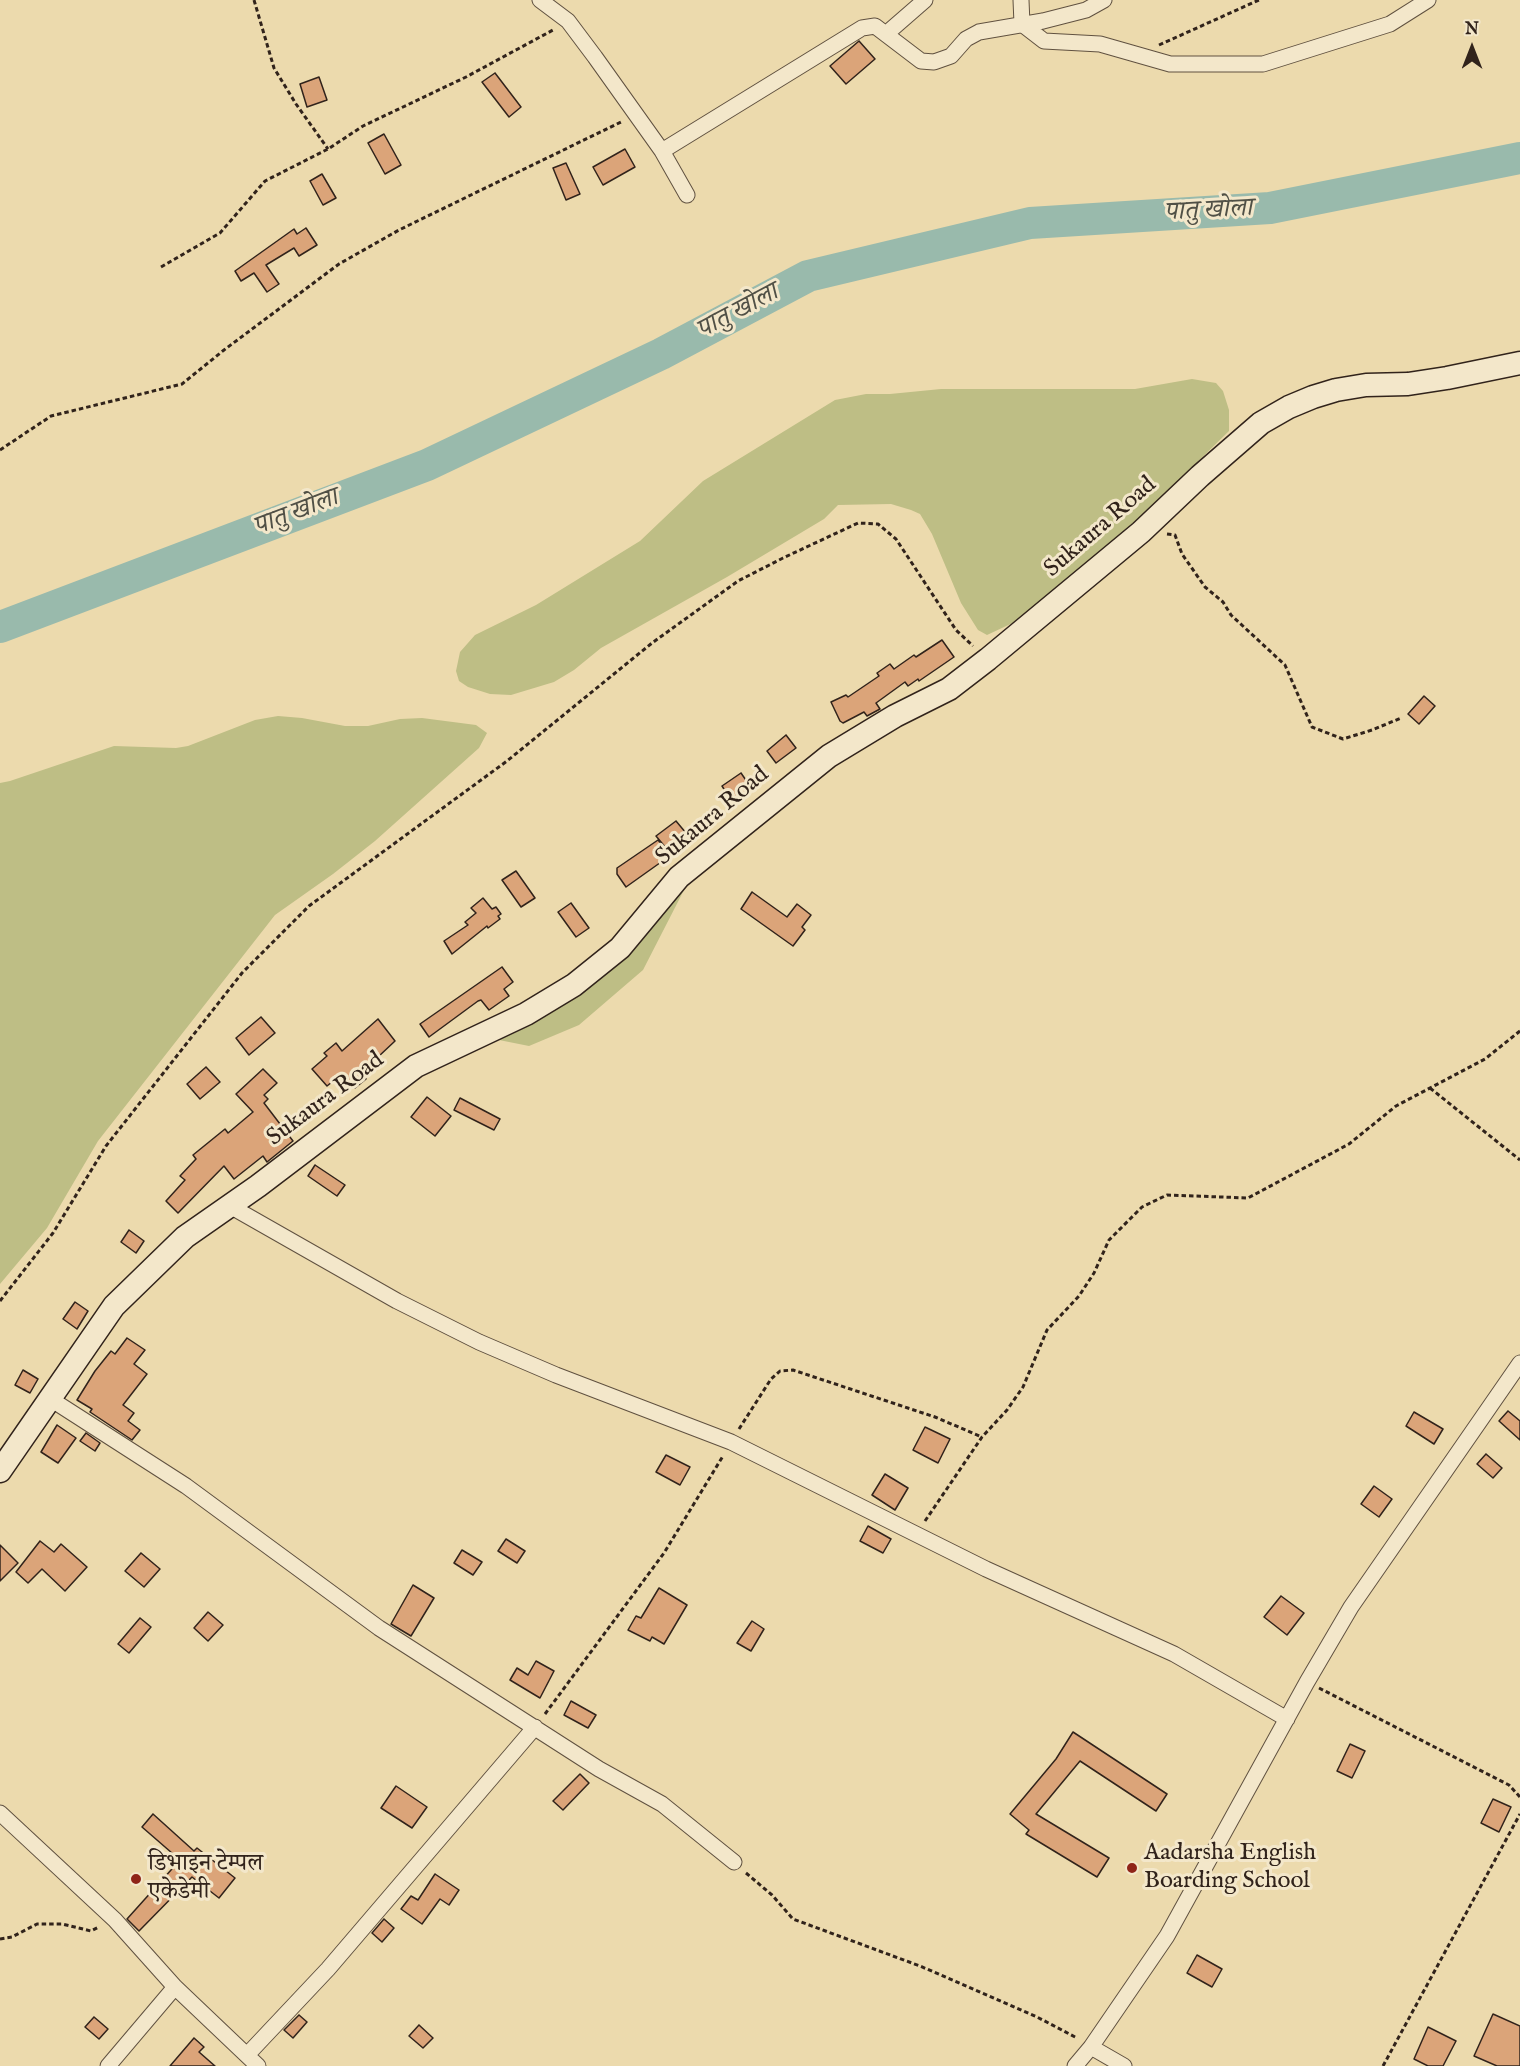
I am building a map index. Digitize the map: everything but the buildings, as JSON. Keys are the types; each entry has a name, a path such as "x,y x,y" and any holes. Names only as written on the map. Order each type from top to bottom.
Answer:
{"street":[{"path":"540,0 568,21 662,151 687,195"},
{"path":"886,34 925,0"},
{"path":"1021,0 1022,24"},
{"path":"662,151 862,28 875,26 921,62 934,62 951,56 966,39 979,32 1086,9 1104,0"},
{"path":"1022,24 1044,40 1100,44 1170,64 1263,64 1390,24 1428,0"},
{"name":"Sukaura Road","path":"0,1471 114,1306 185,1237 230,1206 416,1066 526,1014 574,985 620,948 679,877 829,756 895,716 949,689 988,659 1141,532 1261,423 1289,407 1336,390 1366,385 1408,384 1520,363"},
{"path":"230,1206 397,1301 479,1342 556,1375 731,1442 986,1569 1174,1654 1287,1719"},
{"path":"1075,2066 1167,1936 1351,1607 1520,1363"},
{"path":"49,1398 186,1486 379,1628 599,1769 662,1804 734,1862"},
{"path":"247,2055 328,1969 535,1727"},
{"path":"0,1813 115,1920 175,1987 258,2066"},
{"path":"108,2066 175,1987"},
{"path":"1091,2046 1124,2066"}],"path":[{"path":"254,0 274,68 328,149"},
{"path":"1138,54 1258,0"},
{"path":"161,267 220,233 265,181 328,149 363,126 466,77 568,21"},
{"path":"0,450 51,416 182,384 339,264 399,230 635,115"},
{"path":"0,1301 53,1233 106,1146 242,973 309,906 507,761 652,643 738,582 783,558 858,524 878,524 896,539 956,630 988,659"},
{"path":"1141,532 1175,535 1182,554 1205,587 1223,602 1231,615 1285,665 1312,727 1342,739 1372,730 1401,717"},
{"path":"916,1535 982,1437 1007,1410 1023,1387 1047,1330 1079,1296 1109,1240 1142,1207 1167,1195 1248,1198 1349,1144 1396,1106 1485,1059 1520,1031"},
{"path":"1430,1088 1520,1160"},
{"path":"535,1727 664,1552 771,1378 780,1371 793,1370 935,1417 982,1437"},
{"path":"1307,1682 1509,1785 1520,1797"},
{"path":"1383,2066 1520,1814"},
{"path":"734,1862 772,1895 793,1920 920,1966 1037,2017 1091,2046"},
{"path":"0,1939 12,1937 37,1924 62,1924 92,1930 115,1920"}],"green space":[{"path":"1192,379 1216,383 1223,391 1229,410 1229,431 1132,526 1019,620 987,635 978,630 961,603 932,534 920,514 891,504 838,505 824,519 601,648 574,670 554,682 511,695 490,694 468,687 459,681 456,671 460,652 475,635 536,605 640,541 703,481 835,400 866,394 941,389 1135,389"},
{"path":"278,716 345,726 368,726 400,719 422,718 476,725 487,733 479,748 375,841 275,915 98,1141 47,1228 0,1284 0,783 114,746 176,748 188,746 255,720"},
{"path":"684,890 643,970 579,1025 529,1046 494,1039 658,915"}],"waterway":[{"name":"पातु खोला","path":"0,627 427,465 661,354 808,276 1030,223 1270,208 1520,158"}],"place":[{"name":"Aadarsha English Boarding School","path":"1132,1868"},
{"name":"डिभाइन टेम्पल एकेडेमी","path":"136,1879"}]}
